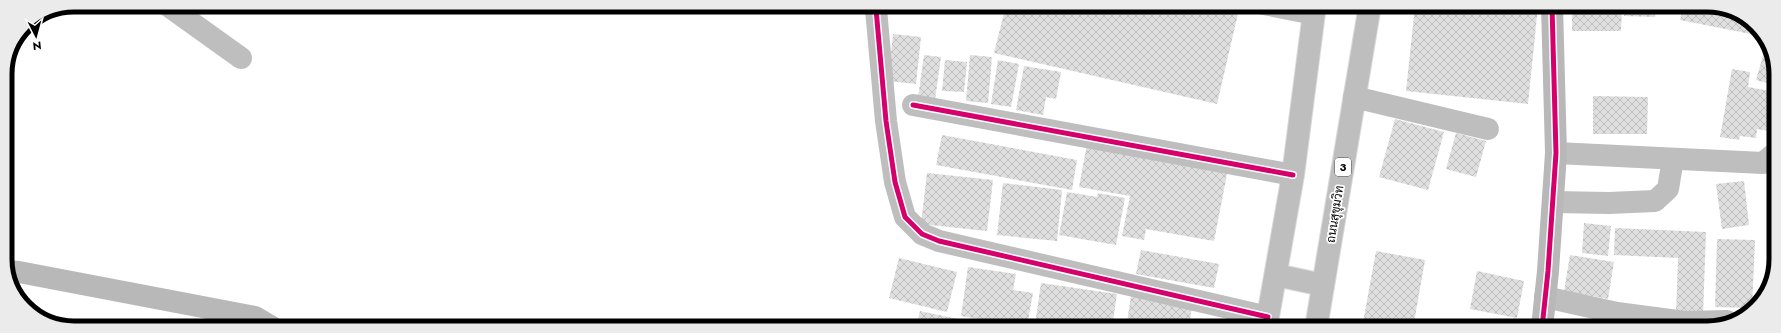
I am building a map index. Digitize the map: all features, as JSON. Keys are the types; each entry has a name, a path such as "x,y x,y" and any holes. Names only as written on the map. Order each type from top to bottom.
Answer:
{"street":[{"path":"178,12 241,58"},
{"path":"876,12 886,121 895,182 905,217 922,234 939,242 1263,321"},
{"path":"1267,321 1293,175 1314,12"},
{"name":"ถนนสุขุมวิท","path":"1317,321 1369,12"},
{"path":"1543,321 1556,153 1552,12"},
{"path":"1354,97 1488,129"},
{"path":"913,105 1293,175"},
{"path":"1556,153 1673,159 1769,161"},
{"path":"1553,202 1608,203 1655,201 1668,190 1673,159"},
{"path":"13,272 255,318 261,321"},
{"path":"1276,275 1323,285"},
{"path":"1545,297 1617,313 1677,321"}],"building":[{"path":"1004,12 1238,12 1217,104 994,53"},
{"path":"1414,12 1537,12 1528,104 1406,91"},
{"path":"1572,12 1622,12 1621,31 1572,31"},
{"path":"1624,12 1655,12 1655,17 1624,16"},
{"path":"1682,12 1707,12 1723,14 1738,20 1748,27 1755,35 1680,20"},
{"path":"893,34 921,37 916,84 888,81"},
{"path":"1764,51 1768,62 1769,83 1756,80"},
{"path":"924,55 941,57 935,100 918,98"},
{"path":"970,55 992,57 988,103 966,101"},
{"path":"945,60 967,62 964,92 942,91"},
{"path":"998,60 1019,64 1011,107 991,104"},
{"path":"1024,66 1061,72 1056,99 1046,97 1043,115 1016,110"},
{"path":"1732,69 1750,72 1748,87 1769,91 1769,131 1757,129 1756,138 1740,136 1739,140 1720,137"},
{"path":"1593,96 1648,97 1647,134 1593,134"},
{"path":"1395,119 1444,132 1428,190 1379,177"},
{"path":"1456,133 1486,141 1476,177 1446,169"},
{"path":"942,135 1077,160 1072,190 936,165"},
{"path":"1087,144 1228,169 1214,241 1146,229 1144,240 1122,236 1130,196 1079,187"},
{"path":"927,173 993,180 987,231 921,224"},
{"path":"1744,181 1749,225 1722,229 1716,184"},
{"path":"1003,183 1062,190 1057,241 997,235"},
{"path":"1067,192 1097,197 1098,193 1125,198 1116,245 1059,235"},
{"path":"1584,223 1611,226 1608,256 1582,253"},
{"path":"1615,228 1706,232 1703,315 1676,314 1678,258 1614,255"},
{"path":"1717,239 1755,240 1752,302 1745,308 1715,307"},
{"path":"1141,250 1219,264 1214,288 1136,274"},
{"path":"1376,251 1425,260 1414,321 1363,321"},
{"path":"1570,255 1614,262 1608,299 1564,291"},
{"path":"899,258 957,272 947,312 889,298"},
{"path":"968,267 1016,274 1013,290 1033,293 1028,321 994,321 961,316"},
{"path":"1477,271 1524,281 1517,318 1470,309"},
{"path":"1041,283 1117,294 1113,321 1036,321"},
{"path":"1131,296 1192,305 1190,321 1127,321"},
{"path":"920,311 968,321 918,321"}],"cycle path":[{"path":"876,12 886,121 895,182 905,217 922,234 939,241 1268,317"},
{"path":"1543,321 1548,271 1556,153 1552,12"},
{"path":"913,105 1293,175"}]}
